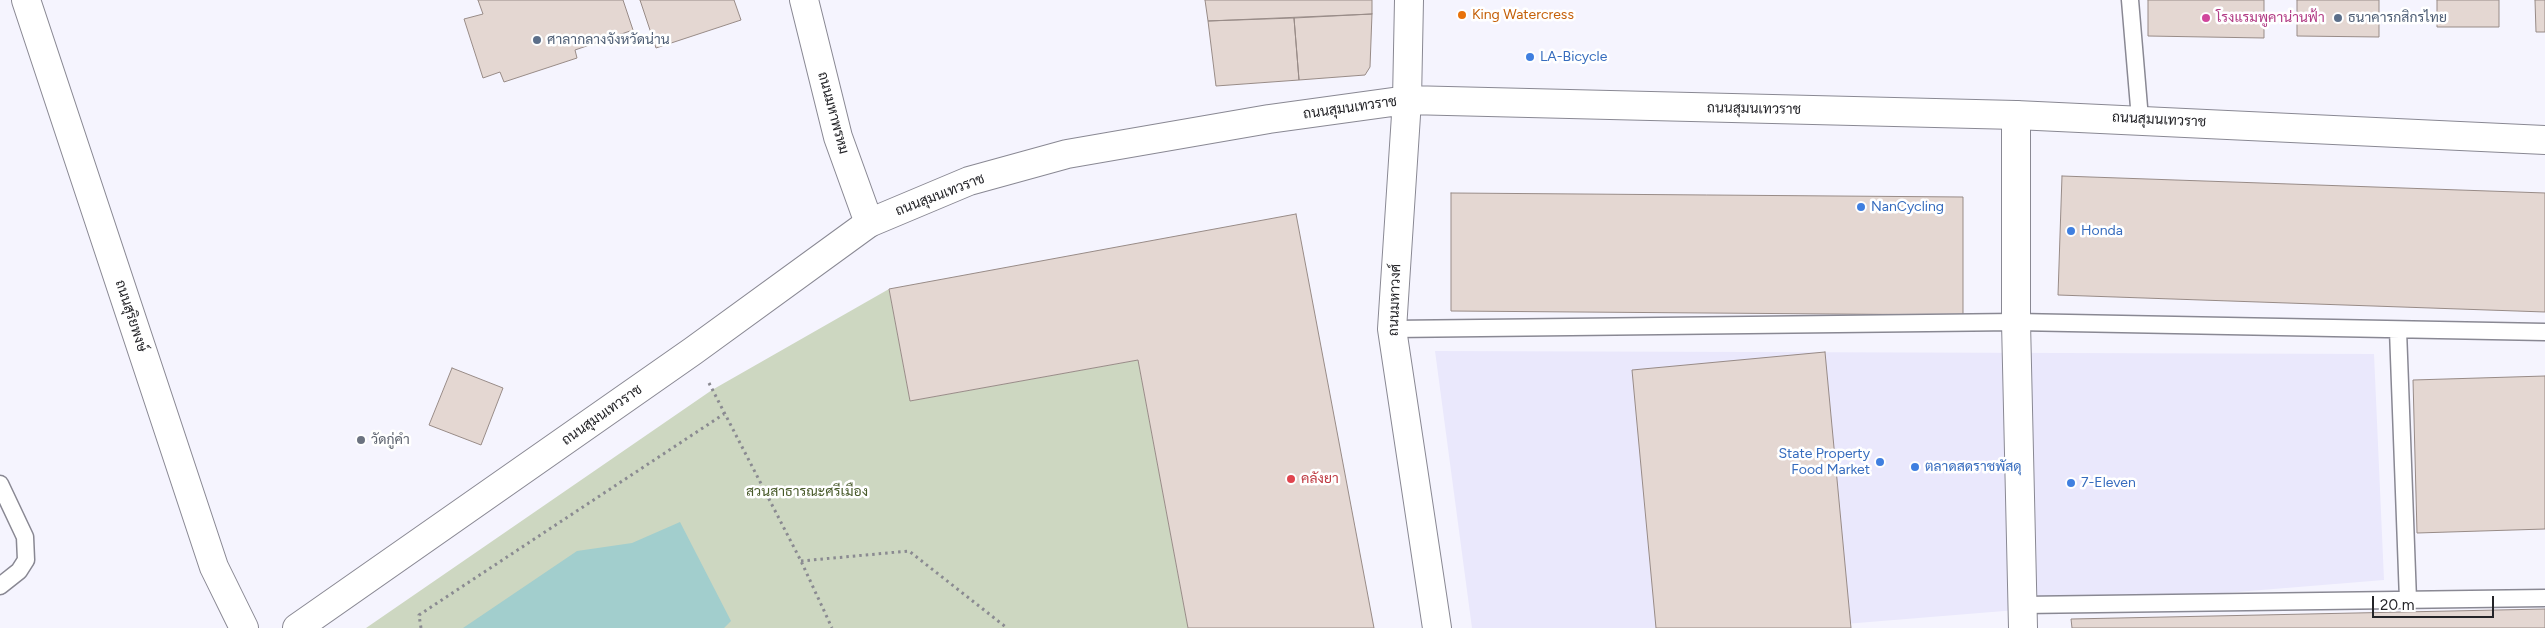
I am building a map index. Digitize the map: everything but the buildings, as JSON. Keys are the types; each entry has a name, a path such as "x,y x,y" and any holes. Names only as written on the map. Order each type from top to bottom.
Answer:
{"street":[{"name":"ถนนสุริยพงษ์","path":"26,0 214,567 244,628"},
{"name":"ถนนมหาพรหม","path":"804,0 838,137 869,224"},
{"name":"ถนนมหาวงศ์","path":"1410,0 1407,100 1392,329 1437,628"},
{"name":"ถนนสุมนเทวราช","path":"298,628 693,351 869,224 969,181 1067,154 1269,119 1407,100 2140,119 2545,140"},
{"path":"2016,115 2016,322 2023,617"}],"lane":[{"path":"2130,0 2140,119"},
{"path":"1392,329 2016,322 2545,332"},
{"path":"2398,330 2408,600"},
{"path":"0,484 25,537 26,560 19,571 0,586"},
{"path":"2023,617 2408,600 2545,598"}],"path":[{"path":"693,351 801,561 832,628"},
{"path":"421,628 420,615 724,414"},
{"path":"801,561 908,552 1007,628"}],"shaded area":[{"name":"ตลาดสดราชพัสดุ","path":"1435,351 2374,354 2384,580 1796,628 1472,628"},
{"path":"680,522 731,621 724,628 463,628 577,551 632,543"}],"green space":[{"name":"สวนสาธารณะศรีเมือง","path":"889,289 910,401 1138,360 1188,628 366,628 712,390"}],"place":[{"name":"King Watercress","path":"1462,15"},
{"name":"โรงแรมพูคาน่านฟ้า","path":"2206,18"},
{"name":"ธนาคารกสิกรไทย","path":"2338,18"},
{"name":"ศาลากลางจังหวัดน่าน","path":"537,40"},
{"name":"LA-Bicycle","path":"1530,57"},
{"name":"NanCycling","path":"1861,207"},
{"name":"Honda","path":"2071,231"},
{"name":"วัดกู่คำ","path":"361,440"},
{"name":"State Property Food Market","path":"1880,462"},
{"name":"ตลาดสดราชพัสดุ","path":"1915,467"},
{"name":"คลังยา","path":"1291,479"},
{"name":"7-Eleven","path":"2071,483"}]}
